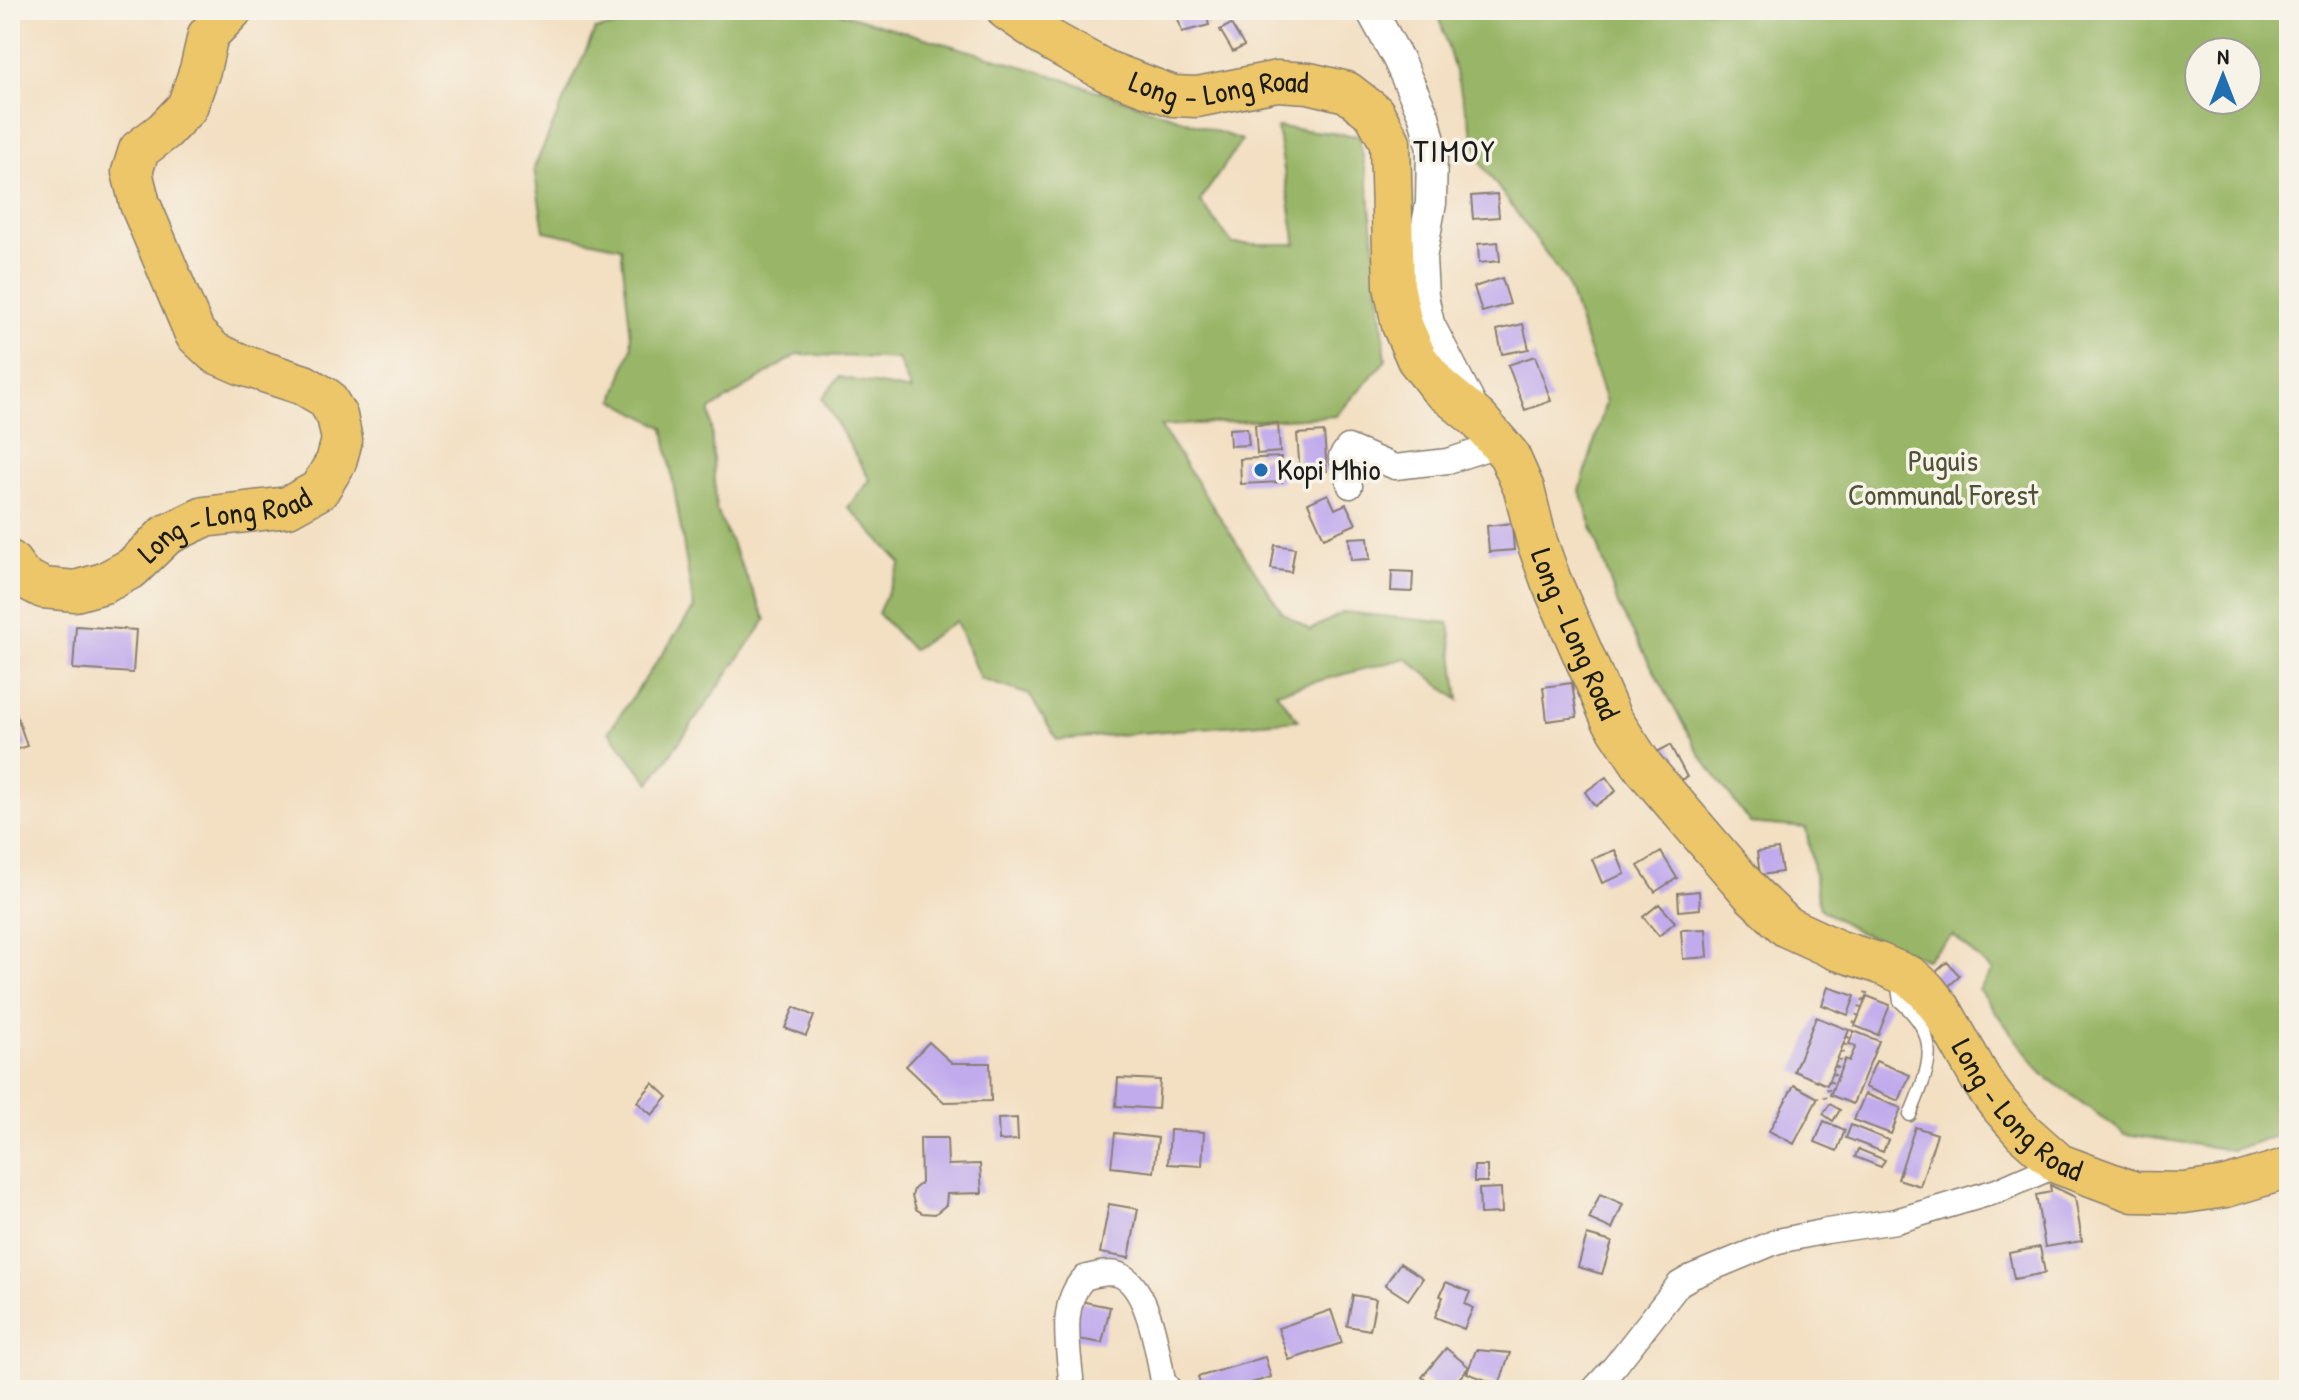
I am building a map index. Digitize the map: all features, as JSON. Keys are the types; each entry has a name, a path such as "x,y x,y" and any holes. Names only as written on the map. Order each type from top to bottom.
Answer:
{"main road":[{"name":"Long - Long Road","path":"14,576 43,588 75,591 104,583 132,568 166,535 204,517 288,507 319,490 336,462 342,440 337,416 326,398 304,385 215,353 195,334 140,204 132,172 139,150 164,131 187,107 208,35 232,10"},
{"name":"Long - Long Road","path":"1007,10 1052,41 1106,71 1173,96 1197,97 1277,81 1309,83 1347,92 1374,113 1390,142 1394,286 1402,325 1417,359 1439,387 1489,432 1509,455 1524,489 1537,542 1551,581 1611,718 1644,768 1753,895 1787,927 1837,950 1891,969 1925,989 1941,1009 1997,1102 2023,1132 2059,1164 2134,1192 2184,1193 2226,1187 2289,1168"}],"street":[{"path":"1350,486 1341,457 1348,447 1395,467 1448,461 1489,432 1429,324 1423,296 1421,258 1431,203 1432,149 1424,116 1371,10"},
{"path":"1593,1390 1679,1284 1691,1277 1778,1241 1896,1221 1997,1191 2059,1164"},
{"path":"1072,1390 1067,1342 1070,1296 1084,1278 1119,1274 1137,1292 1145,1308 1163,1381 1170,1390"}],"lane":[{"path":"1891,969 1900,1001 1927,1034 1929,1048 1923,1082 1910,1115"}],"path":[{"path":"1825,1098 1891,969"}],"green space":[{"path":"710,10 830,10 1045,73 1242,140 1200,201 1233,244 1296,244 1277,127 1359,136 1368,185 1386,360 1336,416 1160,426 1282,612 1310,630 1344,612 1449,623 1459,700 1406,658 1276,692 1298,720 1057,740 1030,695 980,679 956,621 912,650 878,613 901,563 848,507 870,480 822,398 839,377 911,391 898,359 798,354 710,410 716,509 766,620 650,783 609,731 694,608 664,428 614,400 632,346 621,247 544,231 534,168 595,30"},
{"name":"Puguis Communal Forest","path":"1443,10 2289,10 2289,1132 2232,1150 2125,1134 2042,1074 1979,990 1992,971 1953,935 1926,959 1861,933 1820,909 1806,828 1750,823 1700,755 1618,605 1580,491 1606,402 1566,281 1482,165 1440,20"}],"building":[{"path":"1205,10 1209,25 1182,32 1177,15"},
{"path":"1235,10 1256,10 1258,17 1239,23"},
{"path":"1231,24 1244,46 1233,52 1220,30"},
{"path":"1497,194 1499,217 1473,219 1471,196"},
{"path":"1498,242 1500,261 1479,263 1478,244"},
{"path":"1502,278 1510,304 1482,312 1474,287"},
{"path":"1523,324 1529,349 1502,354 1497,330"},
{"path":"1535,356 1551,401 1525,410 1508,365"},
{"path":"1278,423 1280,452 1257,454 1255,425"},
{"path":"1247,428 1249,445 1230,446 1229,429"},
{"path":"1324,432 1327,471 1300,473 1297,434"},
{"name":"Kopi Mhio","path":"1281,457 1282,482 1241,484 1240,459"},
{"path":"1328,494 1335,509 1346,504 1356,524 1324,538 1308,503"},
{"path":"1512,523 1514,550 1489,552 1487,526"},
{"path":"1368,537 1370,559 1351,560 1349,538"},
{"path":"1275,545 1295,548 1291,572 1271,569"},
{"path":"1392,571 1413,572 1412,592 1391,591"},
{"path":"76,626 136,630 133,673 73,669"},
{"path":"1572,683 1577,717 1547,721 1543,687"},
{"path":"10,695 27,746 10,752"},
{"path":"1670,745 1687,777 1670,785 1653,754"},
{"path":"1606,777 1616,791 1595,806 1585,792"},
{"path":"1778,849 1782,872 1760,875 1757,852"},
{"path":"1615,850 1625,874 1602,883 1592,859"},
{"path":"1661,852 1677,878 1655,892 1638,866"},
{"path":"1699,891 1700,909 1679,911 1678,893"},
{"path":"1659,904 1675,922 1659,936 1643,917"},
{"path":"1706,929 1708,957 1683,959 1681,930"},
{"path":"1947,962 1960,976 1940,994 1927,980"},
{"path":"1828,987 1855,996 1848,1015 1822,1005"},
{"path":"1867,996 1890,1005 1878,1035 1855,1026"},
{"path":"794,1007 814,1016 806,1036 785,1028"},
{"path":"1816,1017 1849,1030 1827,1085 1794,1071"},
{"path":"1854,1031 1879,1041 1853,1104 1830,1095 1845,1059 1849,1061 1856,1046 1849,1044"},
{"path":"929,1042 952,1063 990,1063 991,1101 944,1102 906,1066"},
{"path":"1876,1061 1910,1075 1899,1101 1865,1087"},
{"path":"1118,1078 1160,1080 1158,1109 1116,1106"},
{"path":"653,1083 668,1097 652,1115 637,1102"},
{"path":"1794,1085 1818,1098 1794,1144 1769,1131"},
{"path":"1865,1094 1901,1108 1891,1134 1854,1120"},
{"path":"1830,1104 1840,1110 1833,1121 1823,1114"},
{"path":"1017,1118 1018,1140 999,1141 998,1119"},
{"path":"1824,1121 1845,1130 1837,1151 1815,1142"},
{"path":"1851,1125 1888,1140 1883,1152 1846,1138"},
{"path":"1915,1127 1937,1134 1920,1186 1898,1179"},
{"path":"1170,1130 1204,1132 1202,1166 1168,1164"},
{"path":"1115,1133 1158,1138 1154,1172 1111,1167"},
{"path":"920,1138 947,1138 948,1165 980,1164 982,1193 947,1194 946,1205 935,1214 916,1209 912,1196 921,1183"},
{"path":"1858,1149 1885,1160 1881,1167 1855,1157"},
{"path":"1474,1166 1487,1166 1487,1182 1474,1182"},
{"path":"2050,1185 2075,1197 2082,1241 2045,1247 2036,1195 2051,1192"},
{"path":"1501,1188 1502,1213 1480,1214 1479,1189"},
{"path":"1600,1194 1623,1204 1612,1229 1589,1219"},
{"path":"1109,1204 1138,1209 1129,1258 1100,1253"},
{"path":"1587,1235 1612,1242 1602,1274 1578,1267"},
{"path":"2040,1247 2045,1273 2014,1279 2009,1253"},
{"path":"1400,1263 1423,1278 1408,1300 1385,1285"},
{"path":"1446,1282 1470,1292 1465,1304 1473,1308 1464,1329 1435,1317"},
{"path":"1353,1295 1376,1299 1370,1330 1347,1326"},
{"path":"1080,1301 1110,1307 1102,1343 1072,1338"},
{"path":"1331,1310 1342,1343 1289,1360 1278,1328"},
{"path":"1446,1348 1469,1367 1449,1390 1426,1390 1431,1384 1422,1377"},
{"path":"1476,1350 1510,1353 1499,1385 1467,1373"},
{"path":"1265,1357 1271,1377 1229,1390 1202,1390 1198,1377"}],"place":[{"name":"Kopi Mhio","path":"1261,470"}],"district":[{"name":"TIMOY","path":"1455,151"}]}
